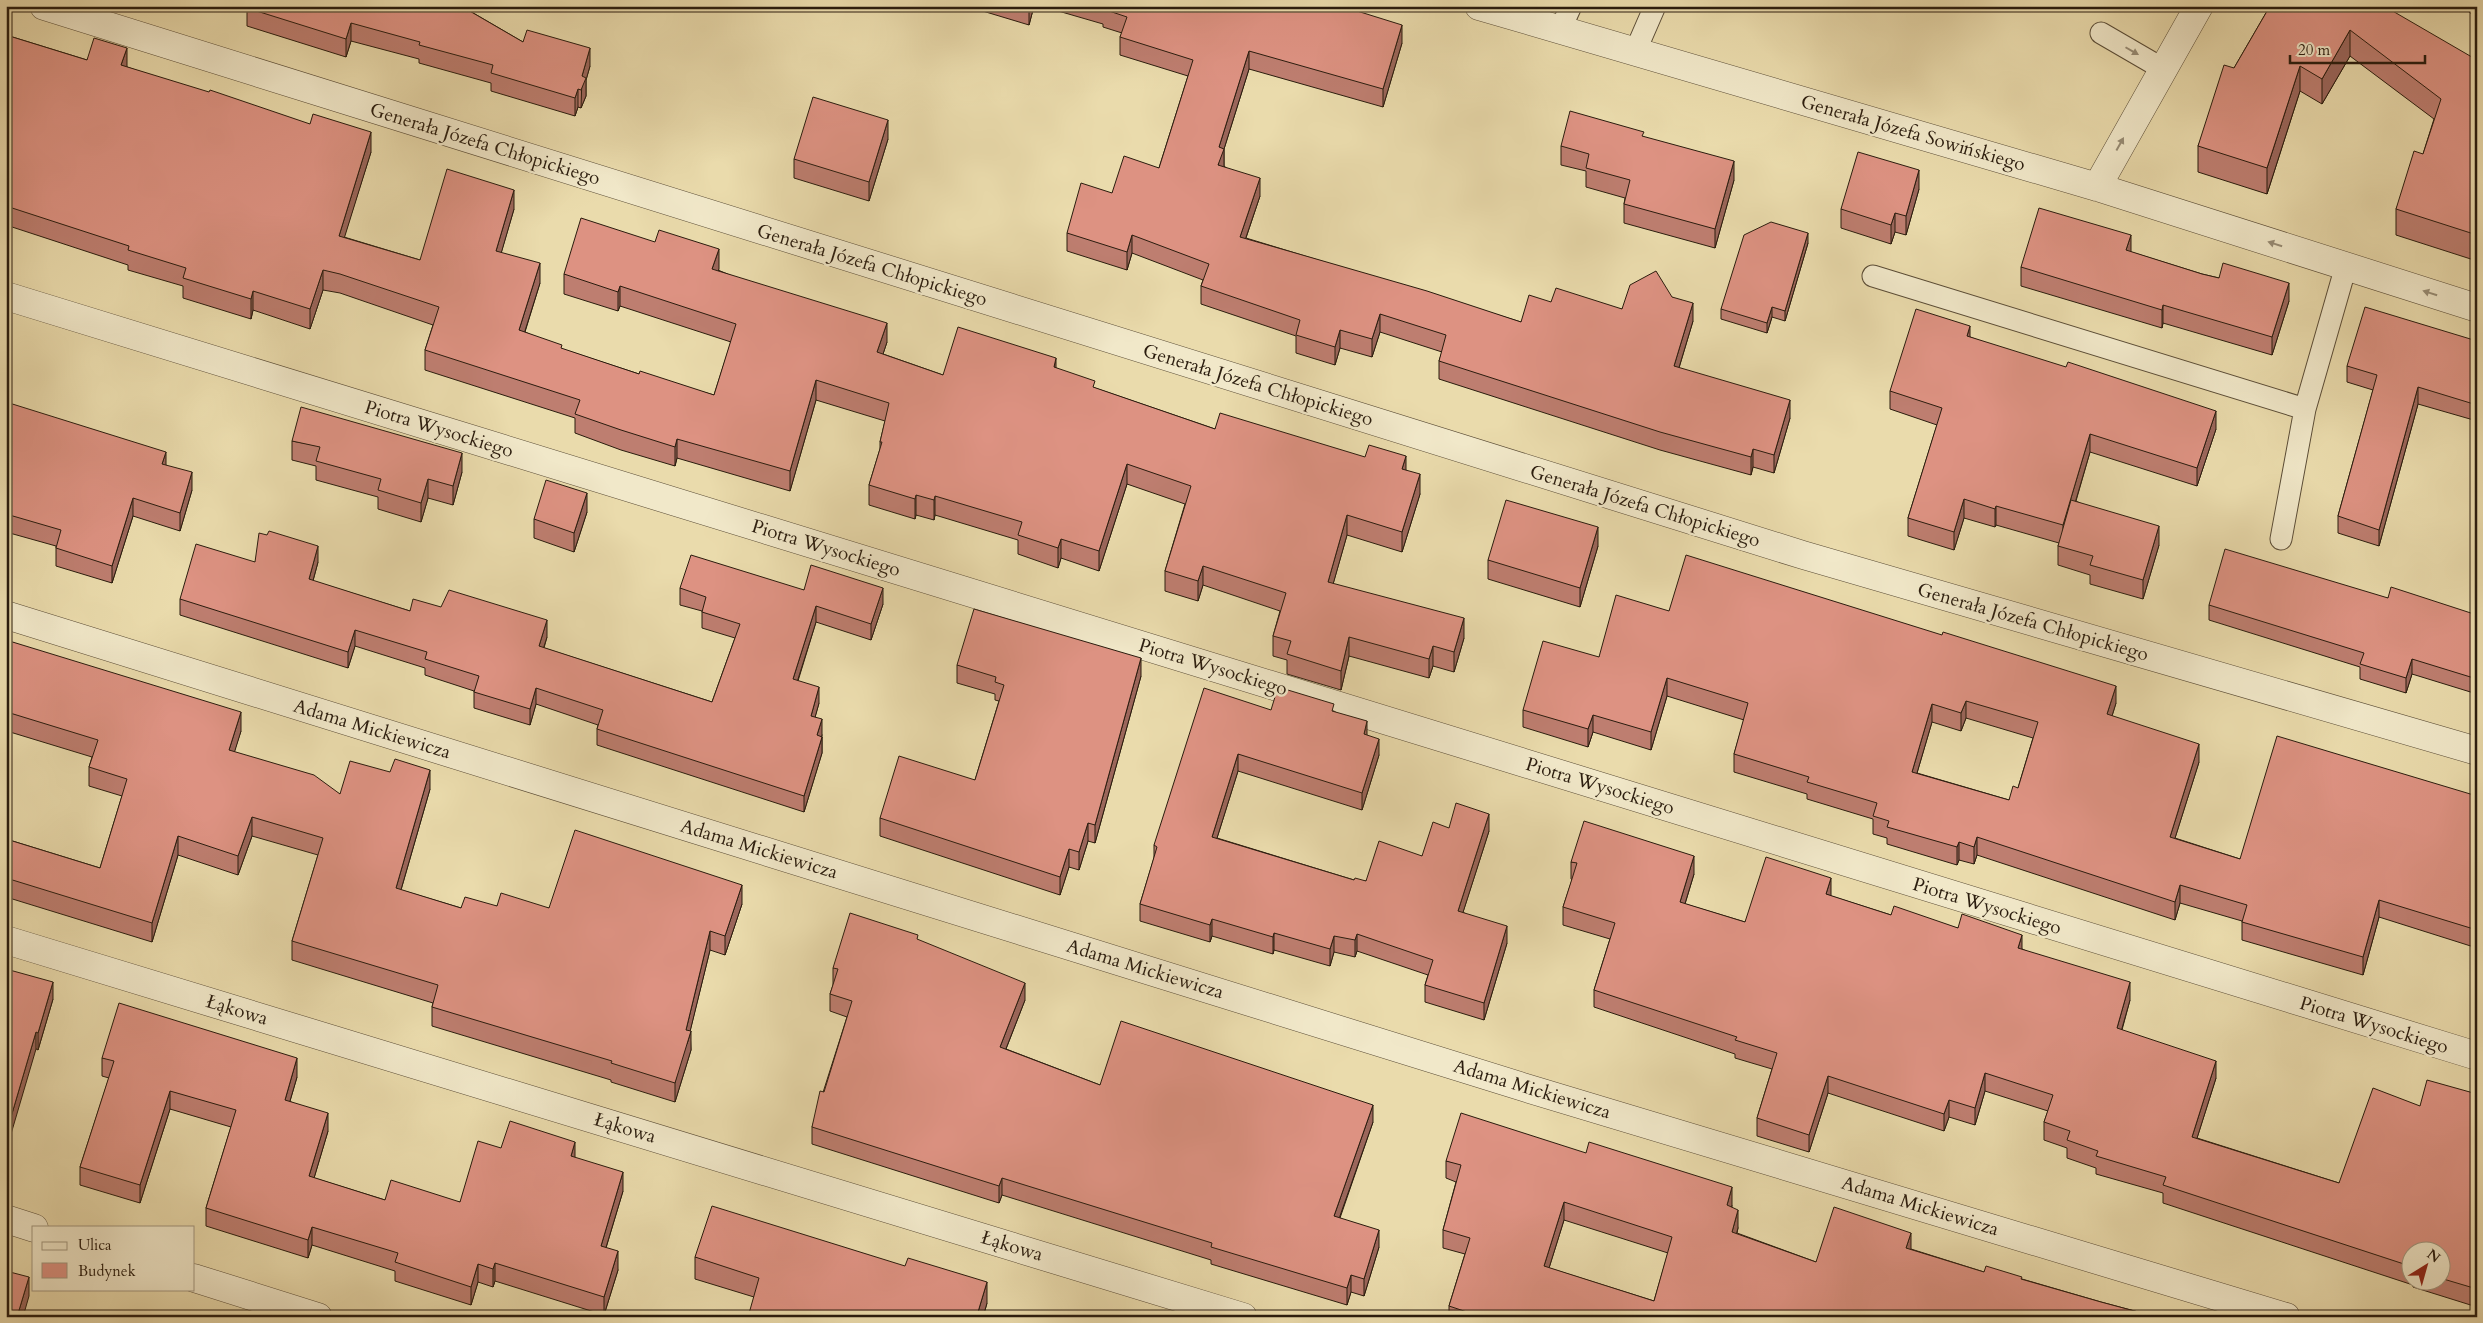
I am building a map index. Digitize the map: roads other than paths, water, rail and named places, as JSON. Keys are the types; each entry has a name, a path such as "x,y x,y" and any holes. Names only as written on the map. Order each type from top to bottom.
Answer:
{"street":[{"name":"Generała Józefa Chłopickiego","path":"44,6 1803,555 2477,751"},
{"name":"Generała Józefa Sowińskiego","path":"1479,6 1566,18 1635,52 2097,187 2477,308"},
{"path":"2097,187 2199,6"},
{"name":"Piotra Wysockiego","path":"6,296 2477,1056"},
{"name":"Adama Mickiewicza","path":"6,615 1513,1084 2286,1317"},
{"name":"Łąkowa","path":"6,940 1243,1317"},
{"path":"6,1219 32,1227"},
{"path":"195,1278 318,1317"}],"lane":[{"path":"1635,52 1655,6"},
{"path":"2101,33 2163,69"},
{"path":"2281,538 2305,409 2346,266"},
{"path":"1873,276 2305,409"}]}
